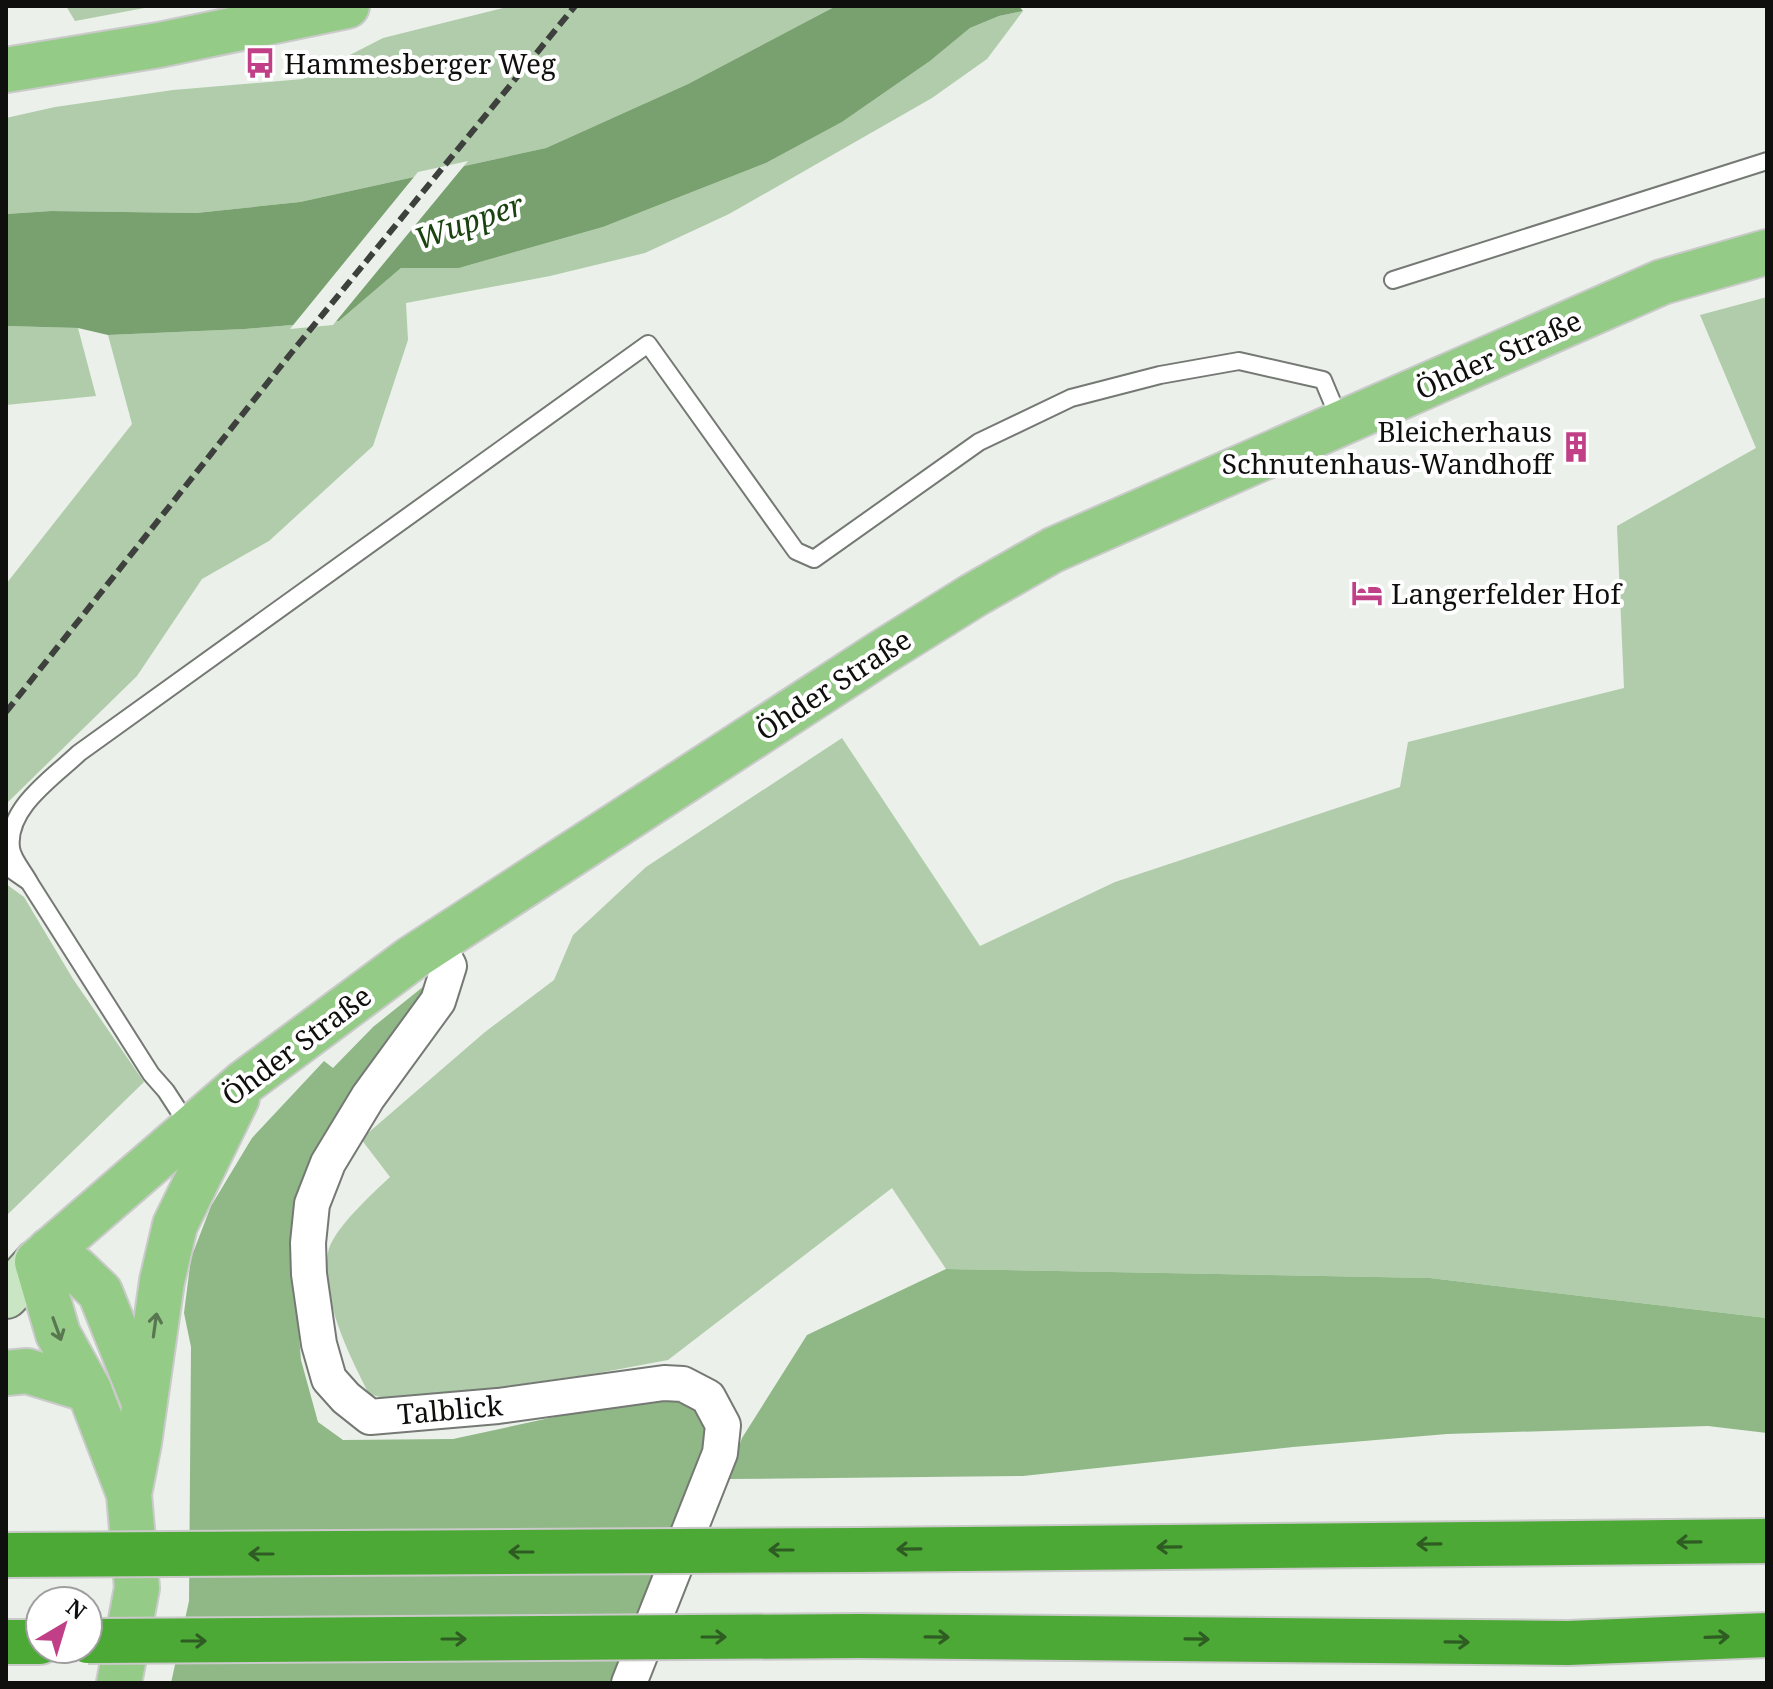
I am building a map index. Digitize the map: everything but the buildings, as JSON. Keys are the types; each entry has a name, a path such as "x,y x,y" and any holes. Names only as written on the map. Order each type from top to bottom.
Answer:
{"highway":[{"path":"6,1555 1767,1541"},
{"path":"104,1641 859,1636 1568,1643 1767,1635"}],"main road":[{"path":"6,70 159,45 347,6"},
{"name":"Öhder Straße","path":"6,1296 43,1256 245,1082 436,942 881,653 1013,572 1053,550 1662,282 1767,252"},
{"path":"119,1683 137,1588 129,1494 162,1281 175,1225 245,1082"},
{"path":"43,1256 76,1269 100,1292 144,1402"},
{"path":"43,1256 58,1334 89,1390 129,1494"},
{"path":"6,1373 27,1371 89,1390"}],"street":[{"name":"Talblick","path":"436,942 449,966 438,1001 368,1097 328,1163 312,1204 309,1274 319,1344 329,1379 370,1417 498,1406 664,1383 683,1384 708,1397 723,1425 720,1453 629,1683"}],"lane":[{"path":"1393,280 1767,161"},
{"path":"190,1128 151,1074 11,850 13,829 21,810 79,753 648,344 796,551 814,559 979,442 1071,398 1160,375 1239,361 1323,380 1341,424"},
{"path":"6,866 29,882"}],"shaded area":[{"path":"66,6 155,6 75,21"},
{"path":"511,6 836,6 688,84 546,148 300,202 196,213 51,211 6,214 6,118 55,107 173,90 303,79 383,38"},
{"path":"1023,11 987,59 932,98 729,214 645,253 550,276 406,303 408,340 373,446 269,541 202,579 137,676 6,804 6,584 132,424 108,335 339,321 401,268 459,268 603,227 766,163 842,122 930,61 970,28 999,16"},
{"path":"1767,297 1767,1318 1430,1278 946,1269 892,1188 668,1360 417,1399 387,1399 369,1394 338,1326 328,1288 327,1270 328,1253 337,1234 390,1177 361,1139 485,1032 554,980 573,935 646,867 842,738 980,946 1115,882 1400,787 1408,742 1624,688 1617,526 1756,448 1700,315"},
{"path":"6,326 78,328 96,396 6,405"},
{"path":"6,884 24,897 73,979 144,1082 6,1216"},
{"path":"424,986 426,997 299,1205 291,1239 301,1360 318,1422 343,1440 453,1439 665,1393 703,1412 712,1435 621,1683 171,1683 189,1601 191,1347 184,1313 191,1258 211,1206 252,1138 324,1061 333,1068 373,1027"},
{"path":"946,1269 1430,1278 1767,1318 1767,1433 1708,1426 1447,1434 1023,1476 728,1479 742,1438 807,1335"}],"water":[{"name":"Wupper","path":"836,6 1019,6 1023,11 999,16 970,28 930,61 842,122 766,163 603,227 459,268 401,268 339,321 108,335 78,328 6,326 6,214 51,211 196,213 300,202 546,148 688,84"}],"pier":[{"path":"468,161 333,325 290,329 418,172"}],"railway":[{"path":"6,712 292,352 575,6"}],"place":[{"name":"Hammesberger Weg","path":"260,63"},
{"name":"Bleicherhaus Schnutenhaus-Wandhoff","path":"1576,447"},
{"name":"Langerfelder Hof","path":"1367,593"}]}
